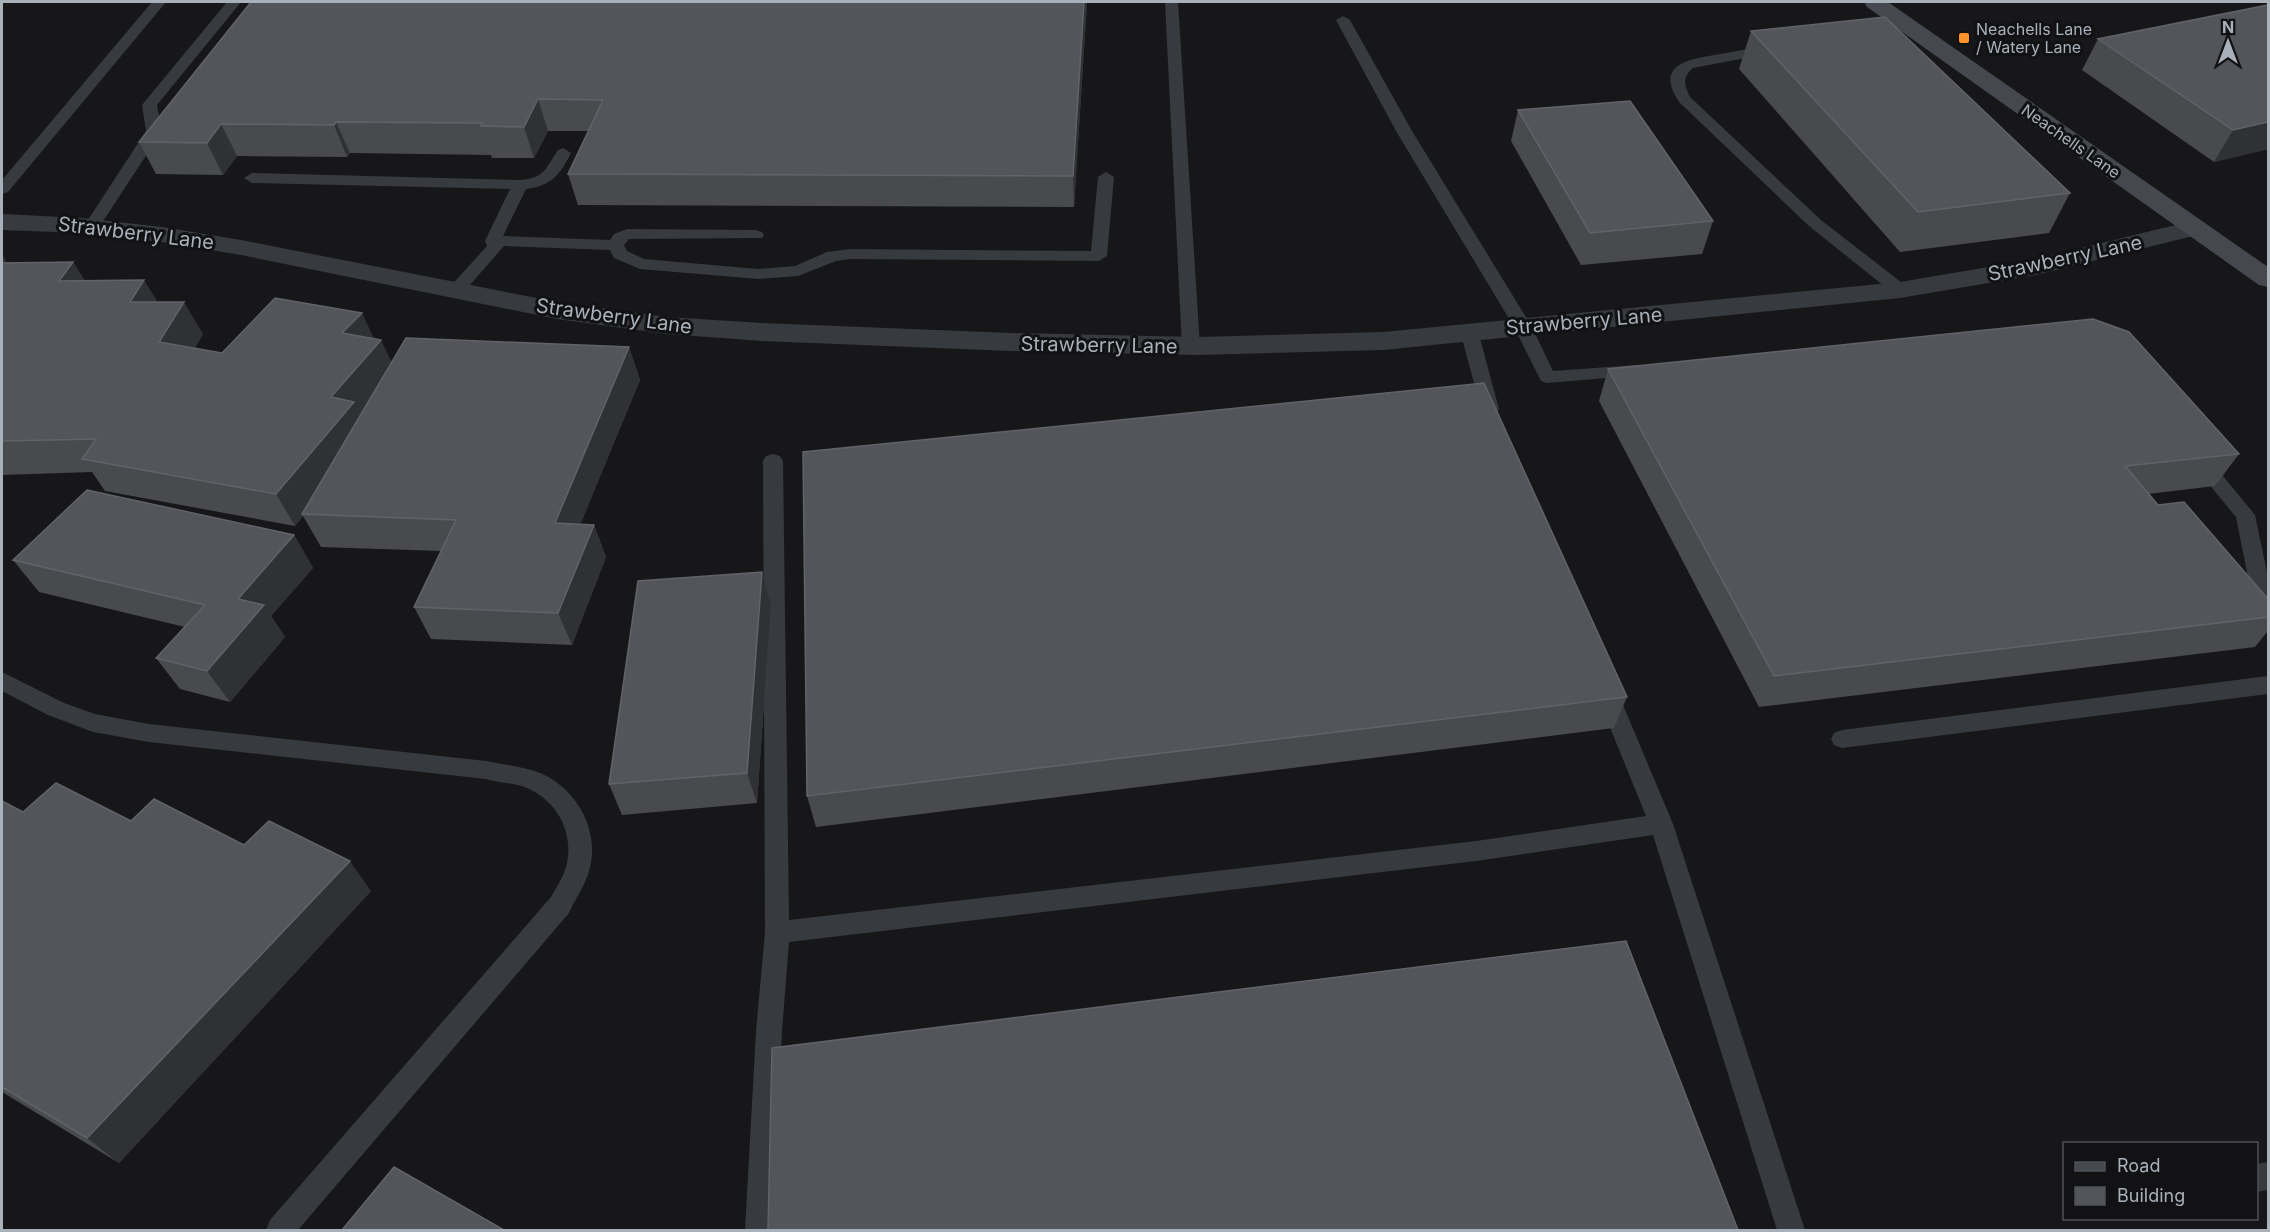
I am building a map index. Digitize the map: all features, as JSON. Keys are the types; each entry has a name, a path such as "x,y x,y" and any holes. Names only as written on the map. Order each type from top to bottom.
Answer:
{"street":[{"name":"Neachells Lane","path":"1875,2 1895,27 2196,228 2268,279"},
{"name":"Strawberry Lane","path":"2,222 92,226 221,244 553,309 650,323 741,330 1073,346 1191,347 1298,346 1383,341 1900,290 2036,267 2196,228"}],"lane":[{"path":"2,189 159,2"},
{"path":"92,226 154,131 149,105 234,2"},
{"path":"1171,2 1191,347"},
{"path":"1343,20 1404,131 1523,327 1547,377 1653,370"},
{"path":"1788,46 1688,64 1679,72 1677,85 1684,99 1815,223 1900,290"},
{"path":"252,178 538,184 551,178 563,153"},
{"path":"616,244 620,254 640,264 758,273 792,272 833,256 850,254 1099,256 1106,177"},
{"path":"493,241 520,185"},
{"path":"616,244 620,237 627,234 756,235"},
{"path":"493,241 616,244"},
{"path":"456,290 496,247 493,241"},
{"path":"1469,331 1486,401 1500,434"},
{"path":"2184,441 2245,514 2268,623"},
{"path":"759,1230 769,1031 777,932 774,461"},
{"path":"1598,672 1661,824 1791,1230"},
{"path":"2,681 56,709 93,723 149,733 486,770 531,780 556,792 575,818 581,846 577,872 560,904 280,1230"},
{"path":"1842,740 2268,685"},
{"path":"777,932 1476,851 1661,824"}],"building":[{"path":"251,2 1084,2 1073,176 568,174 603,100 538,99 524,127 481,126 482,123 221,124 207,143 139,142"},
{"path":"2268,5 2268,122 2233,130 2098,39"},
{"path":"1885,17 2070,193 1918,212 1751,31"},
{"path":"1630,101 1713,221 1590,233 1518,110"},
{"path":"73,262 59,281 144,280 130,302 184,302 159,342 222,353 275,298 362,313 342,333 381,340 331,397 354,402 276,494 82,459 96,439 2,441 2,263"},
{"path":"2093,319 2129,332 2239,454 2125,466 2158,505 2184,502 2268,599 2268,617 1774,676 1608,369"},
{"path":"406,338 629,347 555,523 594,525 558,613 414,607 456,520 302,514"},
{"path":"1484,383 1627,697 807,796 803,452"},
{"path":"87,490 294,535 238,599 264,605 207,671 156,658 205,605 13,560"},
{"path":"762,572 747,773 609,784 638,581"},
{"path":"56,783 131,821 154,799 244,845 269,821 350,861 87,1138 2,1087 2,801 23,812"},
{"path":"1626,941 1738,1230 768,1230 772,1048"},
{"path":"394,1167 504,1230 342,1230"}],"place":[{"name":"Neachells Lane / Watery Lane","path":"1964,38"}]}
